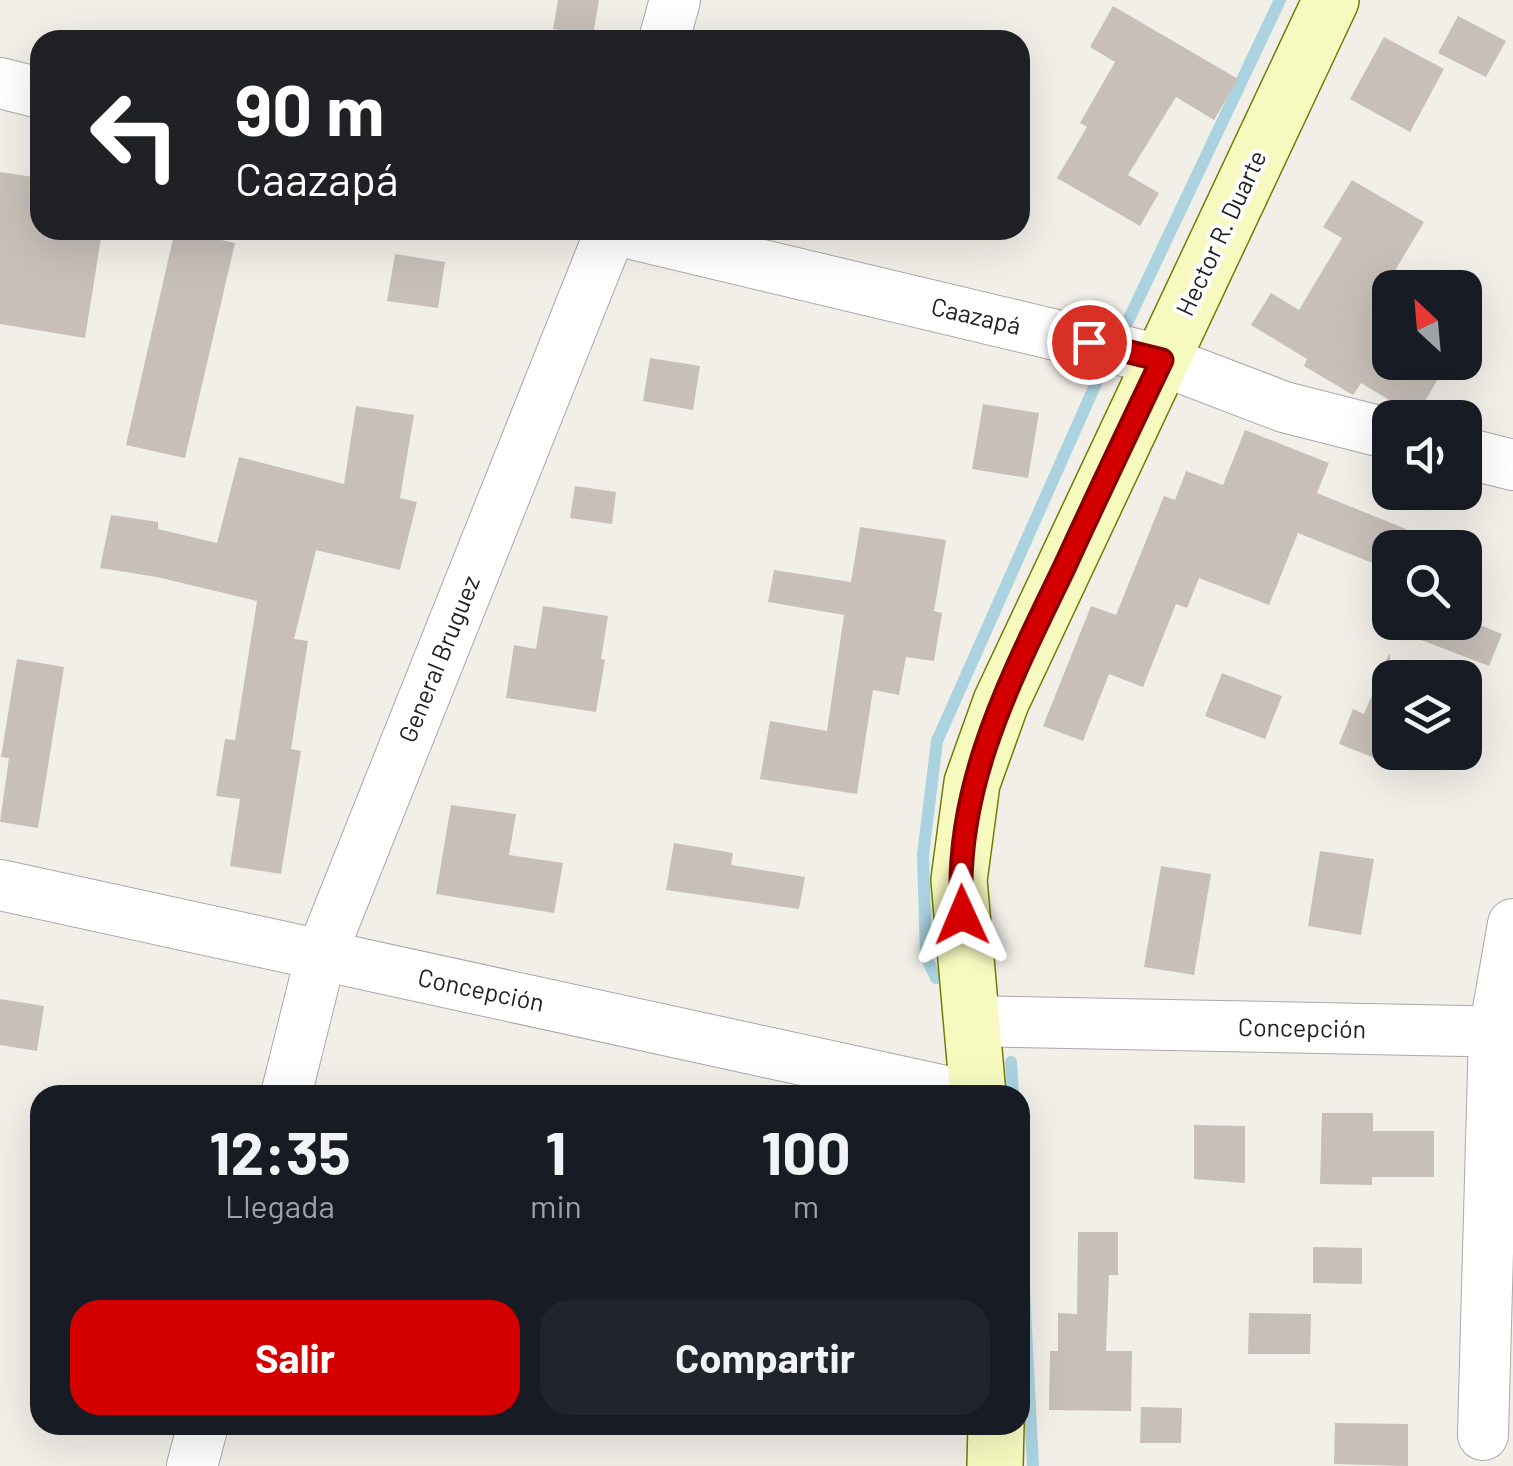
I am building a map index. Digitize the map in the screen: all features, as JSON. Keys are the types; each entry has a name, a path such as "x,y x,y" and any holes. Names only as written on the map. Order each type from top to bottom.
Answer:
{"street":[{"path":"667,30 675,0"},
{"name":"Hector R. Duarte","path":"977,1085 959,880 972,783 1000,702 1331,0"},
{"path":"0,83 30,90"},
{"name":"General Bruguez","path":"288,1085 321,955 609,240"},
{"name":"Caazapá","path":"655,240 1162,360 1284,407 1372,429"},
{"path":"1482,457 1513,465"},
{"name":"Concepción","path":"0,885 917,1085"},
{"path":"1483,1435 1513,924"},
{"name":"Concepción","path":"971,1021 1504,1032"},
{"path":"192,1466 200,1435"},
{"path":"995,1466 996,1435"}],"building":[{"path":"558,0 599,0 594,30 553,29"},
{"path":"1113,6 1238,79 1214,120 1176,97 1128,175 1159,193 1140,226 1057,178 1087,127 1080,123 1115,62 1090,47"},
{"path":"1458,16 1506,41 1486,77 1438,53"},
{"path":"1384,37 1444,69 1410,132 1350,99"},
{"path":"0,172 30,176 30,240 101,240 85,338 0,324"},
{"path":"1352,180 1424,222 1395,270 1372,270 1372,380 1437,380 1425,400 1389,400 1361,383 1353,395 1304,366 1307,359 1251,325 1271,293 1299,310 1342,238 1323,227"},
{"path":"173,240 235,243 185,458 126,445"},
{"path":"395,254 445,262 438,308 387,301"},
{"path":"650,358 700,366 693,410 643,401"},
{"path":"983,404 1039,413 1028,478 972,469"},
{"path":"356,406 414,415 400,498 417,502 400,570 316,550 294,639 308,641 291,749 301,751 281,874 230,866 240,799 216,796 225,739 235,740 257,601 100,568 111,515 158,522 158,529 217,543 239,457 344,484"},
{"path":"1245,430 1329,463 1317,493 1406,529 1372,530 1372,563 1298,533 1269,605 1199,578 1187,608 1176,604 1143,687 1109,674 1083,741 1043,726 1091,606 1116,615 1164,496 1175,500 1186,471 1223,485"},
{"path":"575,486 616,492 612,524 570,518"},
{"path":"860,527 946,540 934,611 942,613 934,661 906,657 899,695 873,690 857,794 760,779 770,721 827,731 844,615 768,602 774,570 851,582"},
{"path":"543,606 608,616 596,712 506,698 514,645 536,649"},
{"path":"1482,626 1502,634 1489,666 1482,660 1421,640 1482,640"},
{"path":"17,659 64,667 38,828 0,822 9,758 1,757"},
{"path":"1222,673 1282,696 1265,739 1205,716"},
{"path":"1372,695 1372,757 1339,744 1353,709 1364,714"},
{"path":"451,805 516,814 509,855 563,863 554,913 436,894"},
{"path":"674,843 733,853 731,865 805,877 799,909 666,890"},
{"path":"1320,851 1374,859 1361,935 1308,926"},
{"path":"1161,866 1211,874 1194,975 1144,967"},
{"path":"0,999 44,1006 37,1051 0,1045"},
{"path":"1322,1113 1373,1113 1373,1131 1434,1131 1434,1177 1372,1177 1372,1185 1320,1184"},
{"path":"1194,1125 1245,1126 1245,1183 1194,1179"},
{"path":"1078,1232 1118,1232 1118,1275 1109,1275 1106,1351 1132,1351 1131,1411 1049,1410 1050,1351 1058,1351 1058,1313 1077,1314"},
{"path":"1313,1247 1362,1248 1362,1284 1313,1283"},
{"path":"1249,1313 1311,1314 1310,1354 1248,1354"},
{"path":"1141,1407 1182,1408 1181,1443 1140,1443"},
{"path":"1335,1423 1408,1424 1408,1466 1334,1464"}],"waterway":[{"path":"1127,323 1280,0"},
{"path":"936,978 926,957 923,855 937,741 1097,381"},
{"path":"1011,1062 1012,1085"},
{"path":"1030,1407 1033,1466"}],"route":[{"path":"962,915 959,880 972,783 1000,702 1162,360 1089,342"}]}
